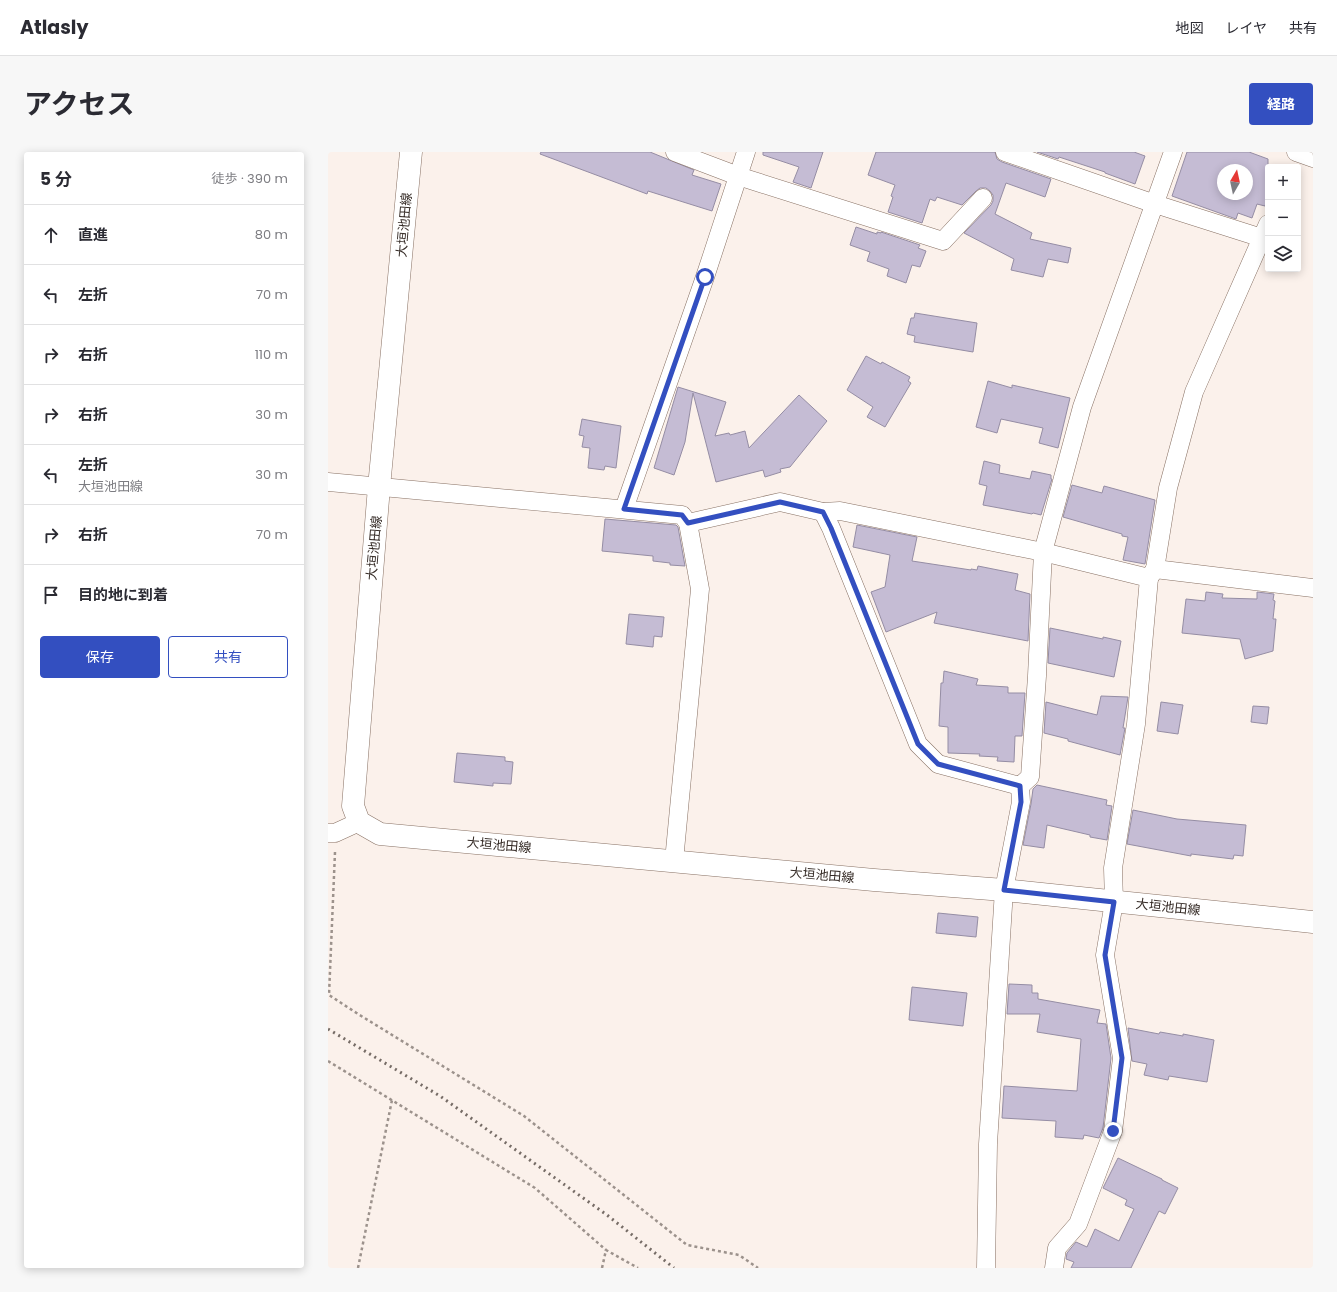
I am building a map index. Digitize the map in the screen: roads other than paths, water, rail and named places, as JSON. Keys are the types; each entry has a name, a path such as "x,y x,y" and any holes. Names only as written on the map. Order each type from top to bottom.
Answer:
{"main road":[{"name":"大垣池田線","path":"410,152 352,806 359,822 380,834 1004,890 1313,922"}],"street":[{"path":"675,152 738,176 943,241 982,198"},
{"path":"624,509 705,277 746,152"},
{"path":"1006,152 1155,204 1265,231 1194,392 1168,488 1152,573 1136,724 1113,868 1114,902 1105,955 1122,1058 1113,1131 1078,1224 1057,1248 1054,1268"},
{"path":"1020,786 1030,777 1043,552 1082,407 1173,152"},
{"path":"328,482 682,515 688,523 700,588 674,861"},
{"path":"688,523 780,502 823,512 840,511 1152,573 1313,588"},
{"path":"823,512 831,528 918,744 938,764 1020,786"},
{"path":"986,1268 988,1144 1004,890 1021,802 1020,786"},
{"path":"332,833 359,822"}],"railway":[{"path":"328,1029 440,1096 607,1215 674,1268"}]}
